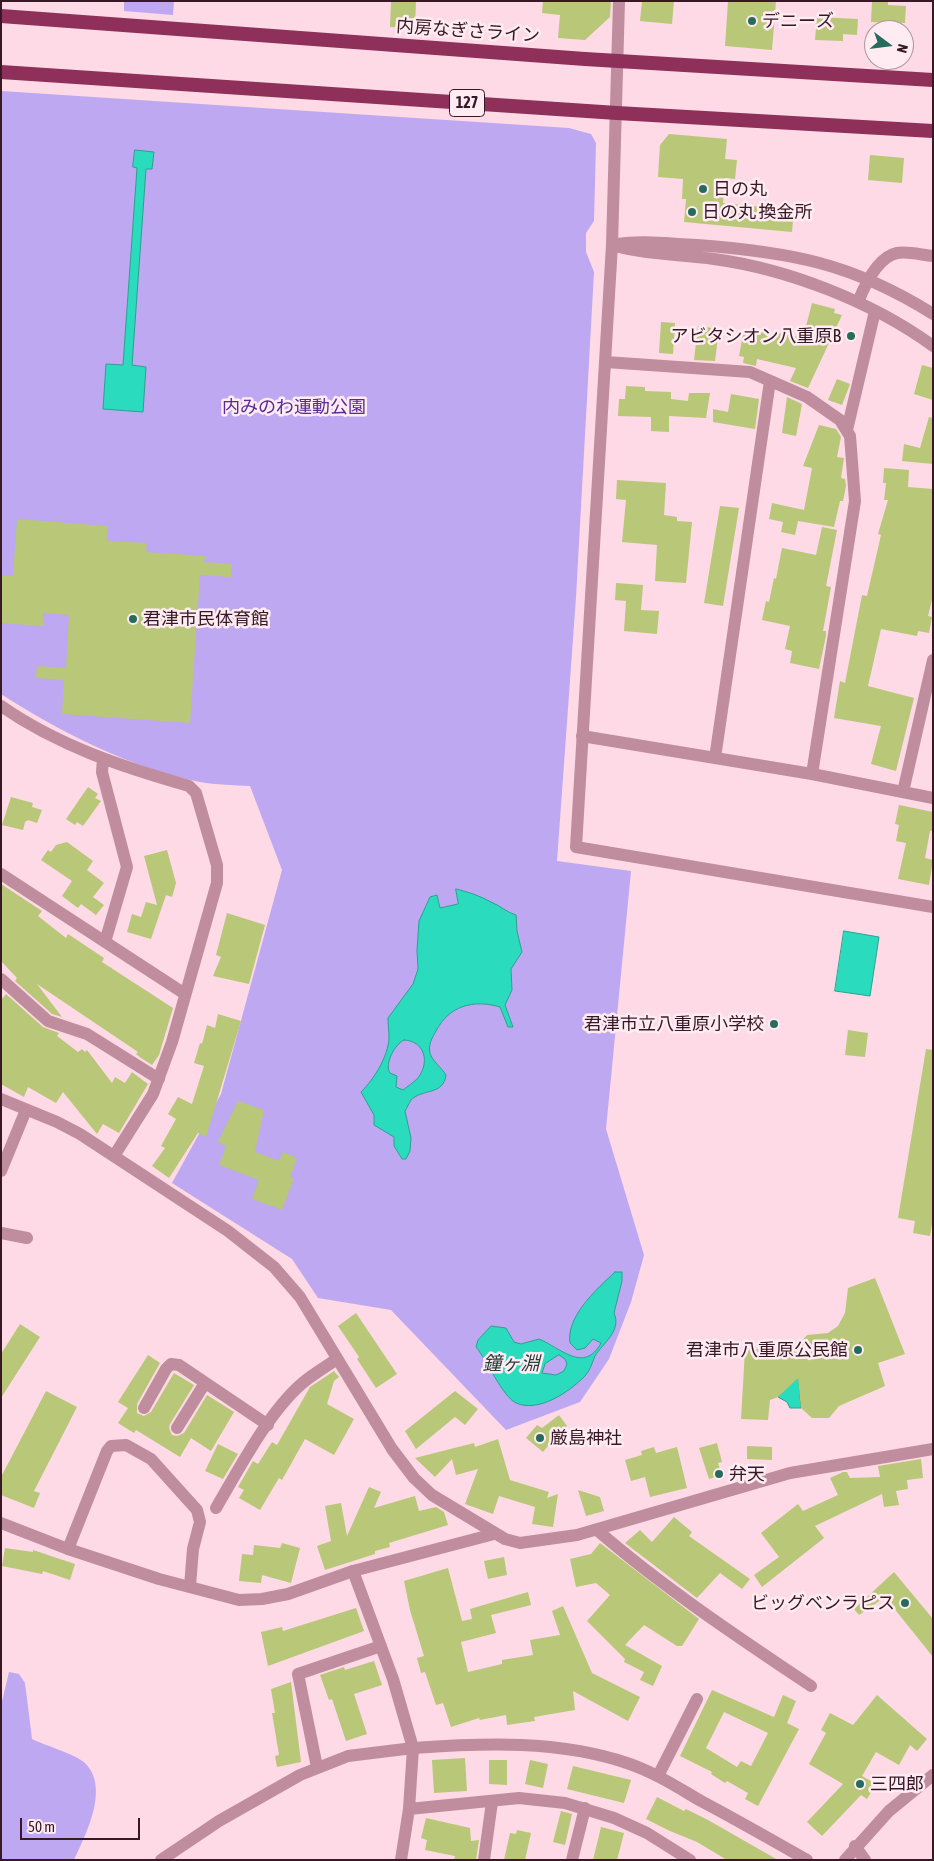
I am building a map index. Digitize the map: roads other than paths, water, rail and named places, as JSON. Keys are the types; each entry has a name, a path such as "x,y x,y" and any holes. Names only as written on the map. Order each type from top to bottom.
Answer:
{"highway":[{"name":"内房なぎさライン","path":"1,16 618,61 933,80"},
{"name":"127","path":"1,72 617,113 933,131"}],"street":[{"path":"620,1 606,362 576,847 933,907"},
{"path":"612,245 636,241 748,249 798,256 868,278 933,314"},
{"path":"612,245 636,252 715,259 817,286 858,302 933,346"},
{"path":"858,302 868,278 884,261 896,253 933,256"},
{"path":"847,430 875,311"},
{"path":"606,362 750,372 807,397 840,420 847,430 850,436 855,501 812,774"},
{"path":"715,758 770,381"},
{"path":"902,792 933,660"},
{"path":"1,706 28,725 103,759 189,786 196,793 217,865 217,883 172,1042 159,1079 153,1094 114,1156"},
{"path":"582,736 812,774 933,798"},
{"path":"103,759 102,772 127,867 105,942"},
{"path":"1,874 185,994"},
{"path":"1,979 48,1021 88,1034 159,1079"},
{"path":"1,1099 65,1126 114,1156 228,1232 274,1267 300,1297 392,1449 414,1478 432,1495 494,1534 520,1543 577,1535 790,1473 933,1449"},
{"path":"1,1171 26,1110"},
{"path":"1,1234 27,1238"},
{"path":"216,1508 284,1402 304,1381 337,1359"},
{"path":"144,1408 166,1369 172,1364 179,1365 268,1425"},
{"path":"177,1428 204,1383"},
{"path":"68,1548 107,1451 111,1446 126,1445 151,1459 196,1510 200,1522 192,1549 190,1586"},
{"path":"1,1523 159,1579 239,1600 262,1599 288,1594 353,1571 494,1534"},
{"path":"597,1530 644,1570 719,1624 812,1686"},
{"path":"353,1571 393,1679 413,1748 409,1809 401,1860"},
{"path":"317,1767 298,1674 381,1646"},
{"path":"658,1776 698,1699"},
{"path":"161,1860 219,1821 317,1767 348,1756 413,1748 476,1744 531,1746 590,1753 627,1763 658,1776 808,1860"},
{"path":"844,1860 888,1811 933,1775"},
{"path":"409,1809 519,1798 585,1808 639,1829 669,1854 690,1860"},
{"path":"484,1860 492,1802"},
{"path":"572,1860 585,1808"},
{"path":"855,1846 865,1860"}],"water":[{"path":"135,150 154,152 152,169 146,169 132,365 146,367 143,412 103,409 106,364 123,365 137,168 133,167"},
{"path":"456,889 483,898 516,915 517,931 522,952 511,969 512,990 505,1005 513,1027 508,1027 500,1007 480,1004 471,1004 455,1010 441,1022 430,1044 430,1053 446,1075 441,1086 416,1096 411,1100 405,1111 411,1138 410,1151 406,1159 402,1159 394,1146 394,1137 374,1125 374,1115 361,1092 371,1081 386,1053 389,1038 388,1018 413,984 418,969 419,921 430,897 437,895 440,908 458,904","holes":["404,1040 411,1041 421,1048 424,1065 418,1078 403,1090 396,1087 397,1076 390,1073 388,1065 391,1055 397,1046"]},
{"path":"844,931 879,937 870,996 835,991"},
{"name":"鐘ヶ淵","path":"615,1272 622,1272 622,1281 614,1313 616,1325 614,1331 595,1356 587,1374 571,1388 544,1403 525,1405 516,1403 500,1386 476,1347 478,1340 491,1326 506,1328 514,1342 521,1344 539,1339 572,1356 587,1357 601,1343 593,1339 585,1348 577,1350 570,1343 573,1323 584,1304","holes":["559,1355 565,1359 567,1364 564,1371 556,1375 542,1373 545,1364"]},
{"path":"797,1357 801,1408 790,1408 787,1402 778,1397 792,1380"}],"place":[{"name":"デニーズ","path":"752,21"},
{"name":"日の丸","path":"703,189"},
{"name":"日の丸 換金所","path":"692,212"},
{"name":"アビタシオン八重原B","path":"851,336"},
{"name":"君津市民体育館","path":"133,619"},
{"name":"君津市立八重原小学校","path":"774,1024"},
{"name":"君津市八重原公民館","path":"858,1350"},
{"name":"厳島神社","path":"540,1438"},
{"name":"弁天","path":"719,1474"},
{"name":"ビッグベンラピス","path":"905,1603"},
{"name":"三四郎","path":"860,1784"}],"park label":[{"name":"内みのわ運動公園","path":"294,407"}]}
